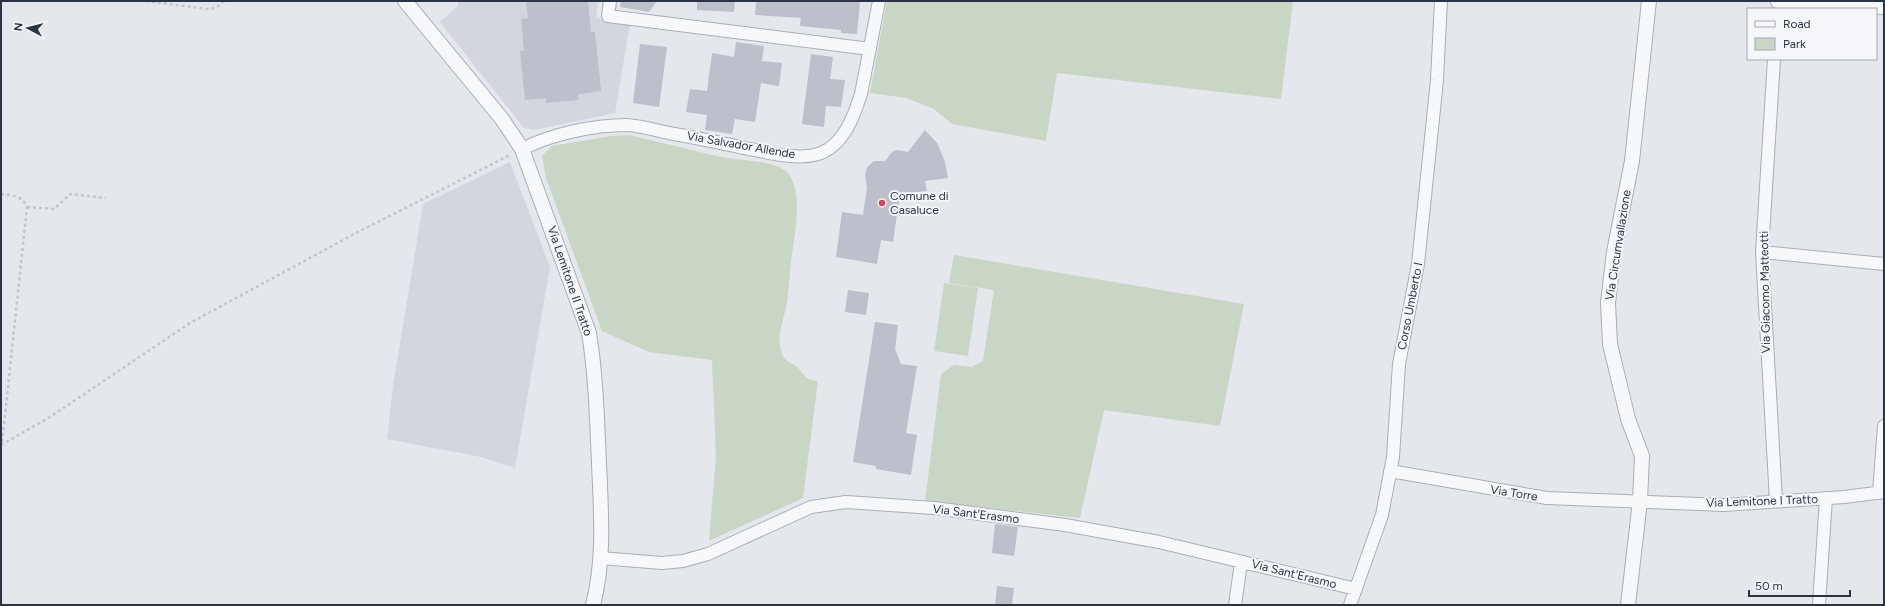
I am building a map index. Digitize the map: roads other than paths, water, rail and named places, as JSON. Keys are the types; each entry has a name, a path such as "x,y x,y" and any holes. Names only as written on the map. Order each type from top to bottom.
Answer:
{"street":[{"name":"Via Lemitone II Tratto","path":"405,1 502,119 522,149 590,333 594,363 602,545 598,588 593,605"},
{"path":"610,1 608,16 870,49"},
{"name":"Via Salvador Allende","path":"522,149 541,139 573,131 628,126 774,153 809,155 820,153 829,149 837,142 856,109 879,1"},
{"name":"Corso Umberto I","path":"1350,605 1382,515 1390,471 1398,364 1418,264 1437,80 1441,1"},
{"name":"Via Circumvallazione","path":"1628,605 1640,501 1642,456 1628,419 1610,344 1608,303 1614,252 1632,161 1649,1"},
{"path":"1777,4 1855,4 1884,8"},
{"name":"Via Giacomo Matteotti","path":"1774,60 1762,252 1776,501"},
{"path":"1762,252 1884,264"},
{"path":"1881,492 1884,426"},
{"name":"Via Torre","path":"1390,471 1547,498 1640,501"},
{"name":"Via Lemitone I Tratto","path":"1640,501 1724,505 1826,498 1881,492"},
{"path":"1820,605 1826,498"},
{"name":"Via Sant'Erasmo","path":"600,558 662,563 683,561 708,554 811,507 846,502 934,508 1065,525 1159,542 1356,589"},
{"path":"1235,605 1241,562"}],"place":[{"name":"Comune di Casaluce","path":"882,203"}]}
